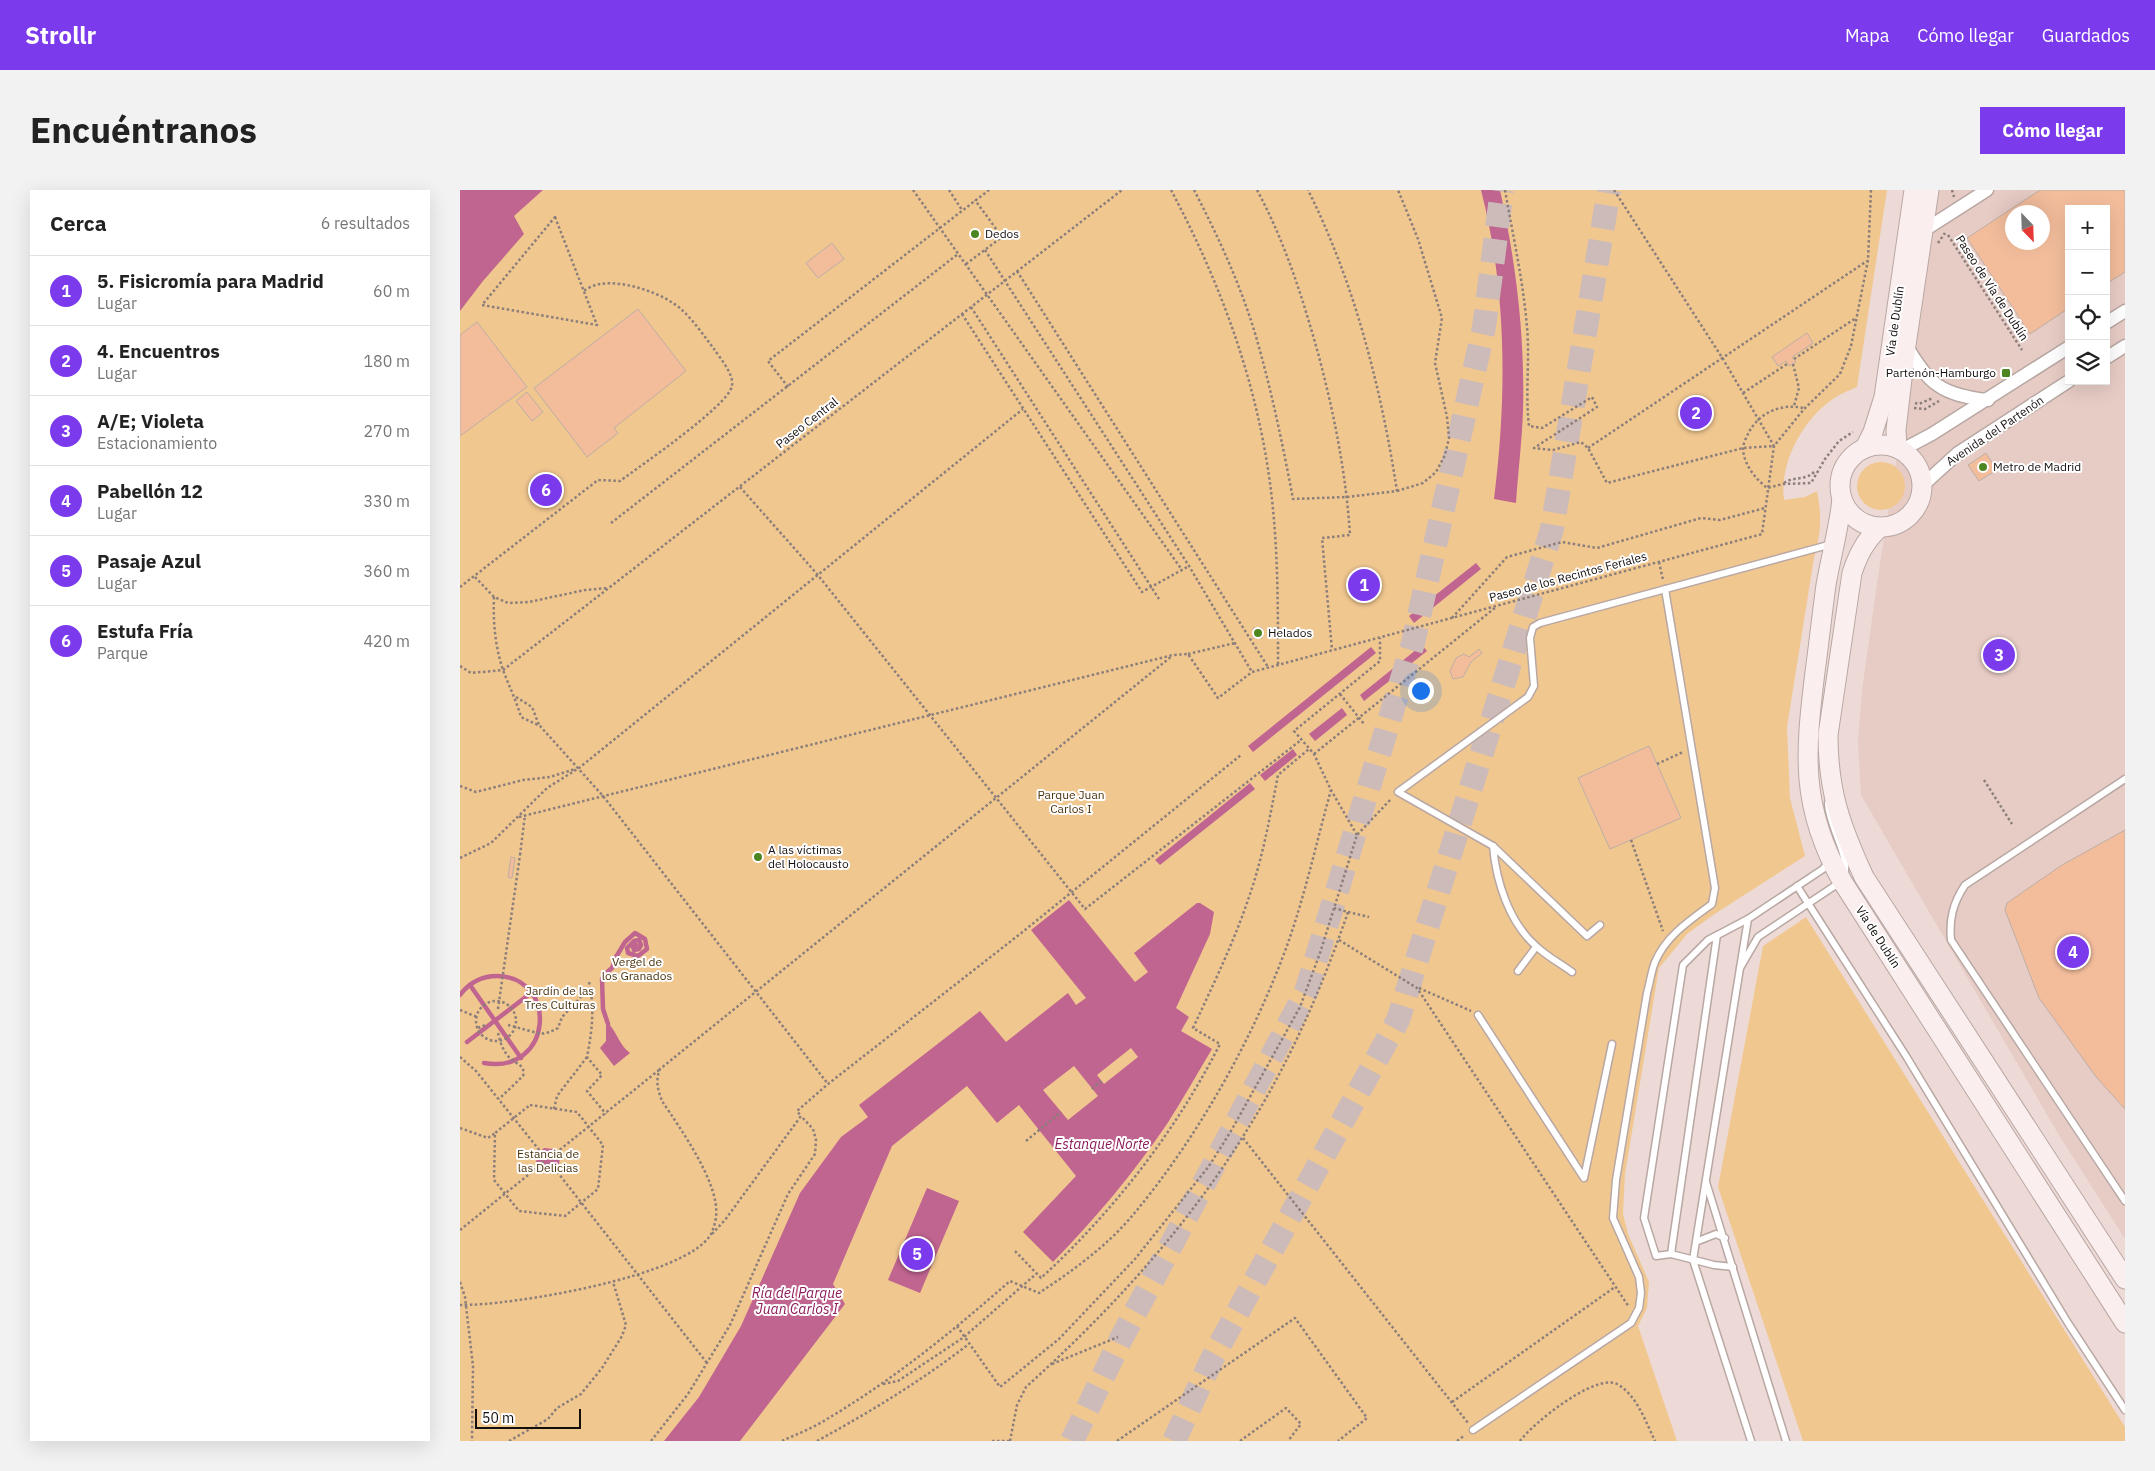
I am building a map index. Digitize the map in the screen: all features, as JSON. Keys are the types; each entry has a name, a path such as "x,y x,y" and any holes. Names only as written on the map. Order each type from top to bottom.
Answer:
{"street":[{"name":"Vía de Dublín","path":"1865,448 1873,432 1884,397 1914,190"},
{"name":"Vía de Dublín","path":"1900,449 1896,430 1906,345 1930,190"},
{"path":"1923,232 1986,190"},
{"path":"2110,320 2125,311"},
{"path":"1906,345 1925,375 1945,391 1966,397 1988,400"},
{"path":"2110,355 2125,346"},
{"path":"1900,449 1932,434 2065,350"},
{"name":"Avenida del Partenón","path":"1923,485 1958,453 2065,384"},
{"path":"1881,445 1900,449 1913,459 1919,469 1923,485 1918,506 1910,516 1900,523 1879,528 1871,527 1855,518 1848,511 1842,499 1840,486 1842,474 1848,462 1865,448 1881,445"},
{"name":"Vía de Dublín","path":"1842,499 1836,544 1826,584 1808,732 1810,793 1815,820 1830,860 1842,881 2125,1323"},
{"name":"Vía de Dublín","path":"1879,528 1861,548 1848,588 1828,735 1828,762 1832,794 1848,842 1864,877 2125,1279"}],"lane":[{"path":"1600,925 1587,936 1493,846 1398,792 1528,697 1534,686 1530,638 1532,628 1540,622 1836,544"},
{"path":"1473,1430 1631,1323 1639,1308 1641,1292 1639,1277 1613,1218 1616,1180 1648,993 1655,963 1667,942 1682,926 1712,904 1715,888 1665,589"},
{"path":"2125,779 1965,886 1957,897 1950,927 1952,940 2125,1201"},
{"path":"1740,968 1758,937 1842,881 1846,871 1845,860 1828,812 1828,800 1832,794"},
{"path":"1493,846 1495,871 1509,908 1524,933 1536,947 1572,972"},
{"path":"1733,1267 1714,1265 1671,1254 1656,1256 1644,1218 1683,965 1708,940 1748,919 1823,869 1830,860"},
{"path":"1797,886 1906,1056 2063,1314 2125,1410"},
{"path":"1748,919 1698,1241 1693,1260 1751,1441"},
{"path":"1671,1254 1717,935"},
{"path":"1518,971 1536,947"},
{"path":"1478,1015 1584,1178 1612,1044"},
{"path":"1706,1181 1786,1441"},
{"path":"1698,1241 1716,1234 1725,1238"}],"path":[{"path":"913,190 1182,570"},
{"path":"949,190 963,210"},
{"path":"788,387 768,361 988,190"},
{"name":"Paseo Central","path":"503,670 1122,190"},
{"path":"1171,190 1196,238 1220,294 1238,343 1258,415 1270,483 1278,564 1278,665"},
{"path":"1194,190 1218,236 1257,338 1279,424 1293,499 1347,497 1397,491 1423,483 1436,472 1445,455 1449,438 1447,417 1435,363 1442,318 1418,239 1398,190"},
{"path":"1257,190 1287,252 1303,297 1336,427 1347,497 1350,535 1322,538 1332,650"},
{"path":"1308,190 1342,270 1375,375 1389,434 1397,491"},
{"path":"1505,190 1523,280 1529,374 1527,408 1529,426 1542,428 1592,397 1597,407 1534,448 1553,450 1581,442 1588,448 1607,483 1743,448 1774,446"},
{"path":"1614,190 1723,359 1774,446"},
{"path":"1452,618 1507,557 1562,542 1598,548 1700,518 1720,520 1765,508 1774,446 1804,408 1840,374 1851,346 1868,260 1871,190"},
{"path":"966,264 1002,237 975,200"},
{"path":"554,217 583,291 597,325 482,305 554,217"},
{"path":"1936,252 1938,244 1947,231"},
{"name":"Paseo de Vía de Dublín","path":"1948,235 2022,350"},
{"path":"985,250 1189,566 1252,672 1218,698 1188,654"},
{"path":"611,523 958,254"},
{"path":"1588,448 1868,260"},
{"path":"1017,271 1268,667"},
{"path":"460,587 598,480 620,482 712,411 728,395 732,384 730,375 702,333 682,310 666,298 616,283 599,284 583,291"},
{"path":"971,307 1160,599"},
{"path":"962,314 1142,592 1189,566"},
{"path":"1794,359 1857,317"},
{"path":"1743,393 1787,364"},
{"path":"1792,364 1799,388 1794,406"},
{"path":"1913,403 1919,404 1939,395"},
{"path":"1913,408 1925,409 1945,398"},
{"path":"1767,488 1748,466 1743,448 1752,426 1758,418 1776,410 1794,406 1804,408"},
{"path":"460,858 491,843 547,788 579,768 1023,409"},
{"path":"1767,488 1783,484 1810,483 1838,442 1852,434 1856,428"},
{"path":"1783,484 1789,480 1805,478 1814,472"},
{"path":"740,487 817,574 1085,909 1301,740"},
{"name":"Paseo de los Recintos Feriales","path":"1252,672 1762,534 1765,508"},
{"path":"1659,562 1665,589"},
{"path":"475,576 494,597 508,603 529,602 585,590 609,588"},
{"path":"494,597 493,626 503,670 516,697 521,717 540,726"},
{"path":"1314,754 1497,606"},
{"path":"1357,835 1330,790 1314,754 1294,731 1380,661 1380,638"},
{"path":"519,817 1173,655 1188,654 1235,644"},
{"path":"544,1156 552,1156 606,1114 1173,655"},
{"path":"460,666 470,673 503,670"},
{"path":"1340,694 1364,724"},
{"path":"516,697 532,707 540,726 603,796 828,1084"},
{"path":"1657,764 1691,748"},
{"path":"1015,1251 1041,1278 1054,1266 1100,1218 1139,1171 1176,1119 1209,1065 1220,1044 1193,1028 1223,964 1249,898 1267,834 1278,775 1309,749"},
{"path":"651,1441 667,1422 730,1325 788,1194 815,1154 816,1140 813,1129 797,1111 828,1084 1241,756"},
{"path":"460,786 476,792 523,780 550,777 579,768"},
{"path":"1984,780 2012,824"},
{"path":"782,1441 826,1420 882,1384 957,1326 1010,1281 1039,1293 1073,1271 1131,1217 1181,1153 1232,1065 1260,1008 1285,949 1310,867 1330,790"},
{"path":"957,1326 1000,1387 1059,1339 1135,1259 1209,1166 1272,1061 1300,1008 1320,953 1357,835 1398,792"},
{"path":"498,1009 525,815"},
{"path":"1631,840 1667,942"},
{"path":"1334,908 1369,917"},
{"path":"992,1441 1010,1441 1017,1405 1026,1387 1132,1283 1180,1225 1243,1138 1294,1045 1348,912"},
{"path":"1338,939 1417,988 1478,1015"},
{"path":"554,1109 557,1096 587,1057 593,1008 589,982"},
{"path":"1417,988 1629,1306 1631,1323"},
{"path":"508,1025 541,1034 550,1032 558,1028 562,1017 581,998"},
{"path":"504,1002 516,1016 515,1027 509,1036 500,1040 489,1039 478,1028 477,1017 487,1003 504,1002"},
{"path":"460,1010 477,1017"},
{"path":"478,1028 485,1025"},
{"path":"498,1033 508,1056 523,1068 524,1072 523,1076 499,1100"},
{"path":"460,1057 476,1071 544,1156"},
{"path":"587,1057 602,1076 587,1091 606,1114"},
{"path":"660,1069 657,1076 657,1089 662,1101 708,1178 716,1203 716,1218 710,1235"},
{"path":"1092,1089 1101,1081"},
{"path":"460,1128 488,1138 530,1104 577,1112 603,1145 598,1189 565,1216 519,1211 494,1180 495,1133"},
{"path":"1026,1141 1061,1112"},
{"path":"460,1305 517,1301 583,1290 614,1282 670,1262 699,1246 725,1220 801,1116"},
{"path":"1243,1138 1473,1430"},
{"path":"543,1163 542,1158 544,1156"},
{"path":"551,1164 553,1161 552,1156"},
{"path":"460,1230 543,1163"},
{"path":"543,1163 546,1166 551,1164"},
{"path":"551,1164 707,1363"},
{"path":"882,1384 898,1381 964,1337 1036,1274"},
{"path":"460,1282 465,1297 473,1366 472,1441"},
{"path":"509,1441 548,1419 557,1408 581,1394 602,1368 622,1336 626,1325 614,1282"},
{"path":"1452,1402 1615,1287"},
{"path":"1117,1441 1295,1318 1368,1418 1338,1441"},
{"path":"1050,1365 1118,1337"},
{"path":"817,1441 899,1393 935,1370 969,1344"},
{"path":"1520,1441 1537,1422 1569,1400 1599,1384 1614,1383 1625,1390 1635,1402 1655,1441"},
{"path":"1240,1441 1286,1408 1301,1424 1288,1441"}],"shaded area":[{"path":"1939,190 2125,190 2125,1239 2060,1137 1861,795 1858,742 1862,690"}],"green space":[{"name":"Parque Juan Carlos I","path":"460,190 1887,190 1857,387 1838,396 1824,406 1804,428 1790,456 1783,485 1784,500 1805,497 1817,491 1820,509 1818,541 1787,727 1790,798 1805,856 1713,915 1687,934 1659,968 1625,1174 1623,1214 1628,1234 1649,1282 1647,1308 1638,1326 1677,1441 460,1441"},
{"path":"1876,462 1886,462 1898,469 1905,481 1905,491 1898,503 1886,510 1876,510 1868,506 1861,499 1857,491 1857,481 1861,473 1868,466"},
{"path":"1806,917 2125,1427 2125,1441 1803,1441 1718,1187 1763,946"}],"water":[{"path":"460,190 543,190 514,216 524,234 460,311"},
{"path":"1481,190 1500,190 1515,272 1521,327 1523,383 1522,434 1516,503 1494,499 1501,421 1502,344 1496,266"},
{"path":"1476,563 1481,569 1414,623 1409,616"},
{"path":"1422,645 1427,651 1364,701 1360,695"},
{"path":"1371,647 1376,653 1253,752 1248,746"},
{"path":"1342,708 1347,715 1315,741 1309,734"},
{"path":"1293,749 1297,755 1265,781 1260,775"},
{"path":"1250,783 1255,789 1160,865 1155,860"},
{"name":"Estanque Norte","path":"1069,900 1135,982 1148,972 1134,953 1197,903 1214,912 1210,934 1176,1008 1189,1017 1181,1031 1212,1049 1154,1143 1113,1196 1053,1262 1023,1232 1076,1176 1019,1105 997,1123 967,1086 892,1146 833,1284 845,1304 740,1441 664,1441 699,1397 741,1326 800,1193 841,1137 868,1117 859,1105 980,1011 1006,1042 1068,993 1076,1005 1086,998 1031,930","holes":["1131,1048 1138,1057 1104,1084 1097,1075","1074,1066 1098,1096 1068,1120 1043,1090"]},
{"path":"606,1024 609,1024 630,1053 614,1066 600,1048 606,1041"},
{"path":"544,1148 554,1149 560,1156 559,1166 551,1172 542,1171 536,1163 537,1154"},
{"path":"927,1188 959,1201 920,1293 888,1280"}],"building":[{"path":"2040,190 2125,190 2125,272 2110,281 2110,205 2065,205 2065,311 2030,334 1967,238 2005,213 2005,250 2050,250 2050,205 2017,205"},
{"path":"832,243 844,259 818,278 806,263"},
{"path":"638,309 686,371 614,428 618,433 587,457 534,388"},
{"path":"477,322 527,387 460,436 460,335"},
{"path":"1807,333 1813,343 1792,357 1796,362 1789,366 1786,361 1778,366 1772,357"},
{"path":"527,392 543,412 532,421 516,401"},
{"name":"Metro de Madrid","path":"1986,453 1997,470 1979,481 1968,465"},
{"name":"Helados","path":"1253,628 1262,628 1262,638 1253,638"},
{"path":"1479,649 1482,653 1471,662 1463,677 1453,679 1450,671 1456,658 1464,654 1469,657"},
{"path":"1649,746 1681,818 1610,849 1578,778"},
{"path":"2125,830 2125,1109 2097,1078 2039,998 2005,910 2007,903 2062,865"},
{"path":"511,857 515,858 512,878 508,877"}],"waterway":[{"path":"608,1024 603,1009 602,979 612,968 625,942 635,933 645,939 647,949 638,956 628,953 627,948 634,941 639,940 641,945 639,949 634,950 633,947 636,945"},
{"path":"460,995 476,981 486,977 497,976 517,981 531,992 538,1007 540,1024 535,1041 524,1055 507,1063 484,1063"},
{"path":"470,985 521,1058"},
{"path":"467,1042 531,993"}],"tunnel":[{"path":"1072,1441 1122,1337 1306,992 1413,643 1484,327 1502,190"},
{"path":"1174,1441 1212,1359 1398,1020 1552,529 1609,190"}],"place":[{"name":"Dedos","path":"975,234"},
{"name":"Partenón-Hamburgo","path":"2006,373"},
{"name":"4. Encuentros","path":"1696,413"},
{"name":"Metro de Madrid","path":"1983,467"},
{"name":"Estufa Fría","path":"546,490"},
{"name":"5. Fisicromía para Madrid","path":"1364,585"},
{"name":"Helados","path":"1258,633"},
{"name":"A/E; Violeta","path":"1999,655"},
{"name":"A las víctimas del Holocausto","path":"758,857"},
{"name":"Pabellón 12","path":"2073,952"},
{"name":"Pasaje Azul","path":"917,1254"}],"park label":[{"name":"Vergel de los Granados","path":"637,969"},
{"name":"Jardín de las Tres Culturas","path":"560,998"},
{"name":"Estancia de las Delicias","path":"548,1161"}],"water label":[{"name":"Ría del Parque Juan Carlos I","path":"797,1302"}]}
